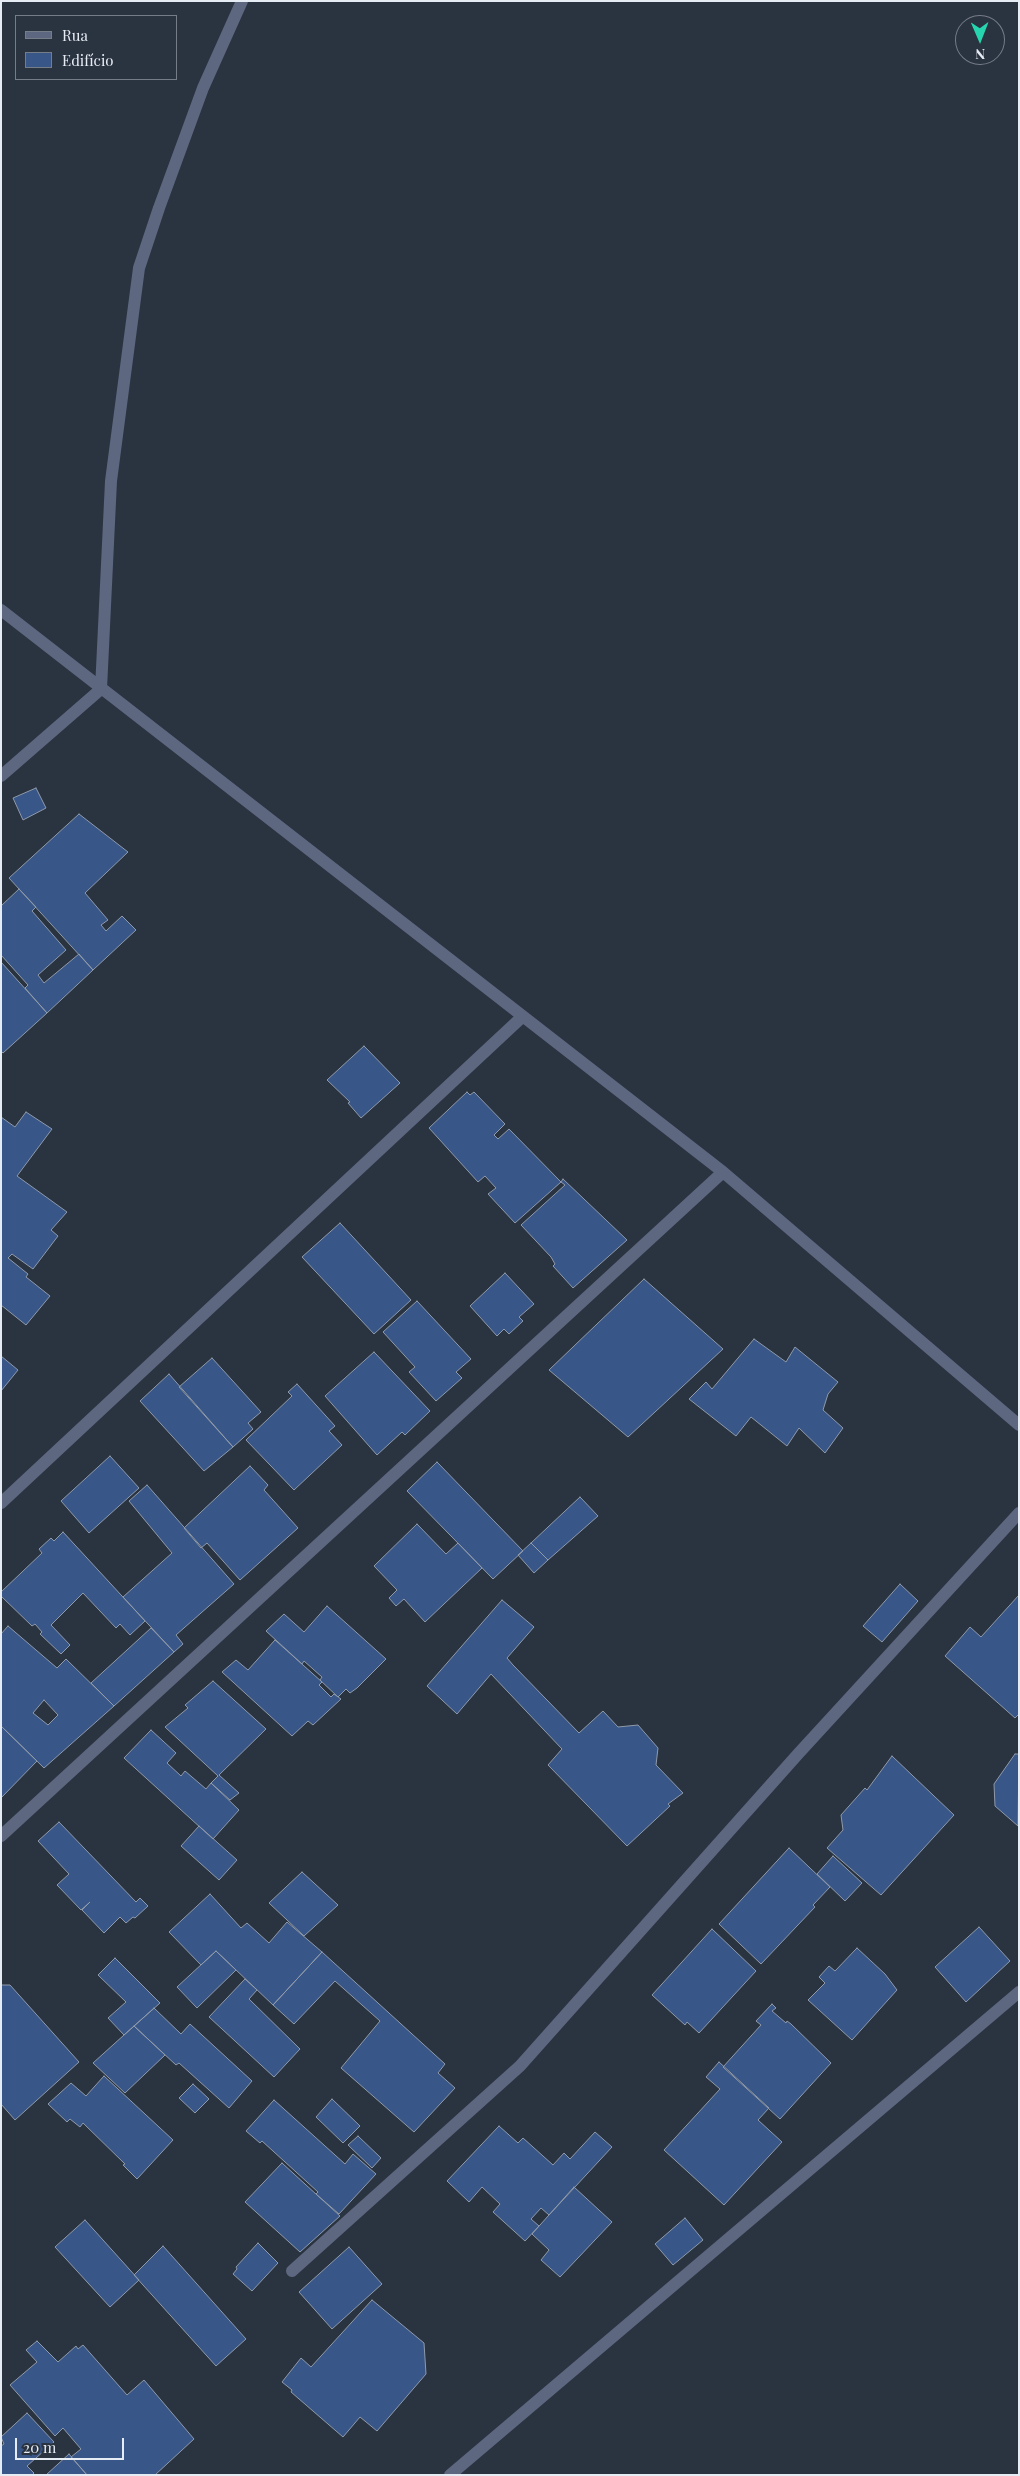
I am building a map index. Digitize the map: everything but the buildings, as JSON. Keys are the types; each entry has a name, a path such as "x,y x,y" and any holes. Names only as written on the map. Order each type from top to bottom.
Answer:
{"street":[{"path":"1,776 102,689 111,480 139,268 203,88 242,1"},
{"path":"1,610 723,1172 1019,1425"},
{"path":"1,1503 522,1017"},
{"path":"1,1836 723,1172"},
{"path":"292,2271 520,2066 798,1754 1019,1513"},
{"path":"450,2475 1019,1992"}]}
